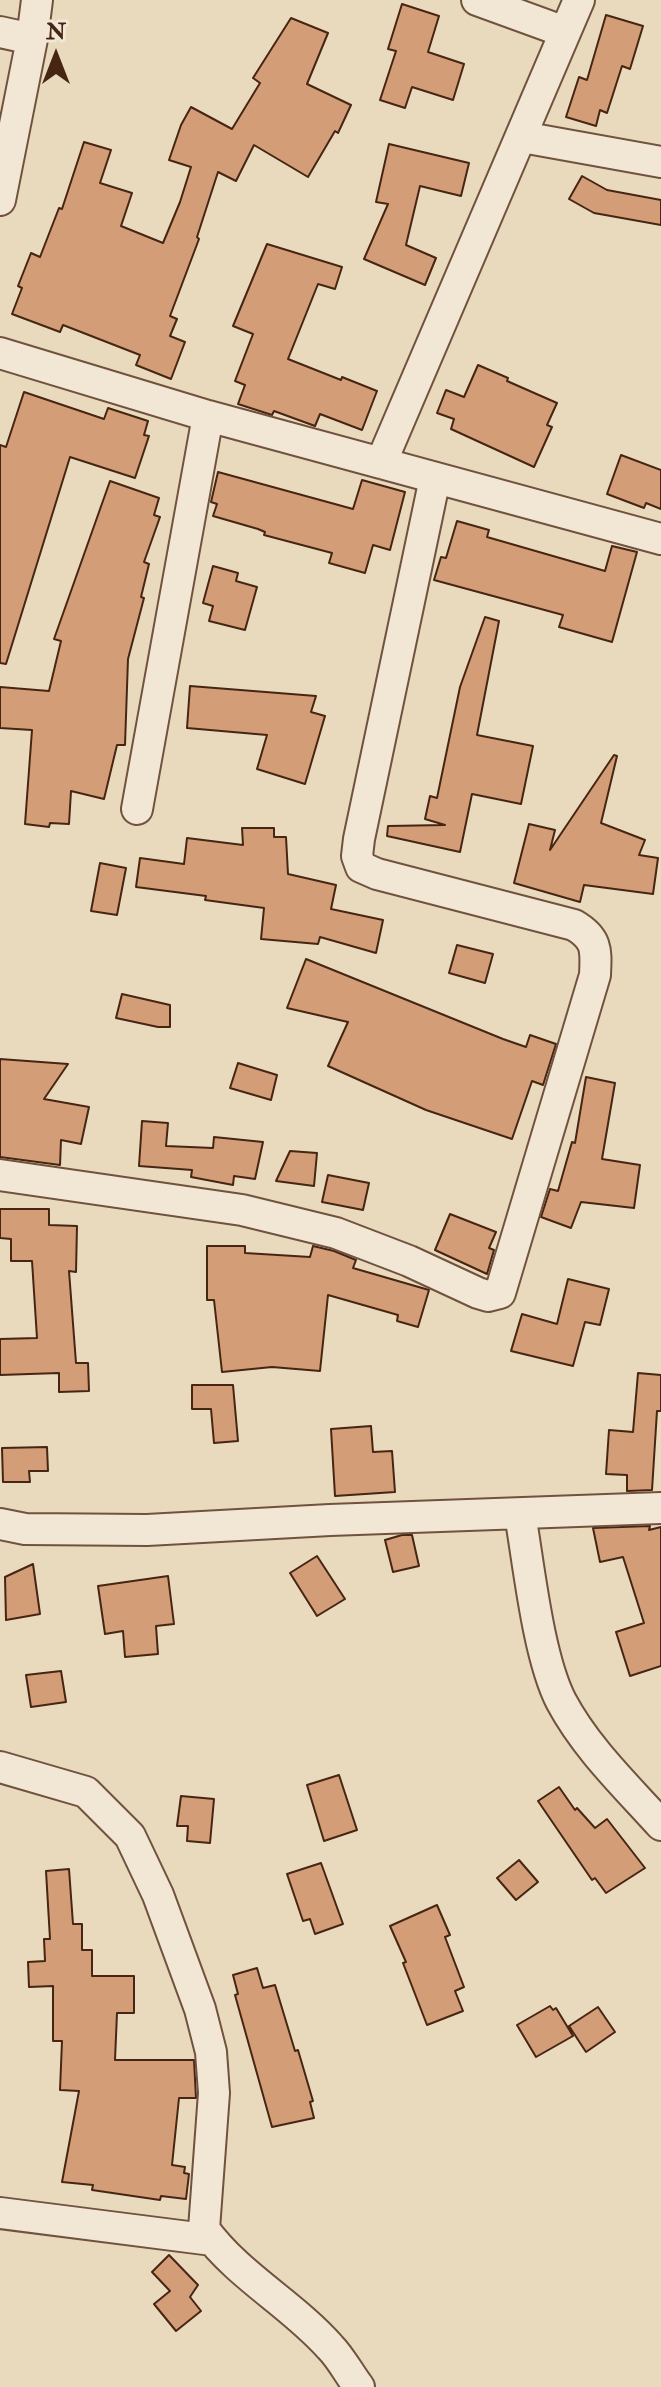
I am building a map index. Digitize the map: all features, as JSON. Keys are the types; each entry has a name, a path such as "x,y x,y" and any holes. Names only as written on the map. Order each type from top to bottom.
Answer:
{"street":[{"path":"0,200 37,0"},
{"path":"477,0 565,32"},
{"path":"381,463 579,0"},
{"path":"0,32 32,39"},
{"path":"522,137 661,162"},
{"path":"0,353 208,416 661,539"},
{"path":"137,809 208,416"},
{"path":"0,1175 242,1210 336,1233 409,1261 478,1293 488,1296 500,1293 595,975 597,949 585,932 574,925 377,874 361,867 357,856 435,478"},
{"path":"0,1524 25,1529 147,1530 661,1508"},
{"path":"520,1514 544,1648 559,1698 588,1746 661,1825"},
{"path":"0,1767 86,1792 130,1836 158,1895 200,2009 211,2052 214,2093 204,2229 212,2240 331,2347 359,2387"},
{"path":"0,2213 212,2240"}],"building":[{"path":"402,4 439,16 428,52 464,64 453,100 412,87 405,108 380,100 396,51 388,49"},
{"path":"606,15 643,26 630,69 622,66 607,113 600,110 596,126 566,117 579,77 587,80"},
{"path":"291,18 328,33 307,84 351,105 338,133 335,131 308,177 254,145 236,181 218,172 197,237 199,239 170,316 177,319 170,336 185,342 171,379 136,365 140,355 63,325 60,332 12,314 22,288 18,286 31,253 40,257 59,208 62,209 84,142 111,150 100,183 132,193 121,226 163,243 191,167 169,160 191,107 232,129 260,83 253,78"},
{"path":"389,144 469,163 461,196 420,186 406,245 436,258 425,285 364,259 388,204 376,202"},
{"path":"582,176 607,190 661,200 661,225 594,213 569,199"},
{"path":"267,244 342,267 335,289 318,284 288,359 377,391 362,430 320,414 315,426 274,411 272,415 238,404 245,385 235,381 253,334 233,326"},
{"path":"478,365 557,403 547,425 552,427 534,467 451,429 454,419 437,413 446,390 464,397"},
{"path":"24,392 104,419 108,408 148,421 144,435 149,436 135,478 70,457 6,664 0,663 0,445 6,447"},
{"path":"621,455 661,470 661,509 646,503 644,508 607,494"},
{"path":"218,472 353,509 362,480 405,492 390,550 373,545 365,573 329,563 332,553 264,535 265,532 258,529 213,516 217,504 211,502"},
{"path":"110,481 159,498 154,515 160,517 144,562 149,564 141,597 144,598 128,659 125,745 117,745 104,799 71,791 69,824 50,823 49,827 25,824 32,730 0,728 0,687 49,691 61,641 54,639"},
{"path":"457,521 489,530 487,537 605,571 612,546 637,552 612,642 559,627 563,615 434,580 441,557 446,558"},
{"path":"213,566 238,573 236,581 257,587 245,630 209,621 213,606 203,603"},
{"path":"485,617 499,621 477,735 533,746 521,804 472,794 460,852 387,836 388,826 445,825 425,819 430,796 437,798 460,687"},
{"path":"190,686 316,696 311,712 325,716 305,784 257,769 267,735 187,728"},
{"path":"614,755 617,756 601,823 645,840 639,855 658,858 653,894 584,885 580,902 514,883 529,824 555,830 550,850"},
{"path":"242,828 274,828 274,837 286,837 288,874 336,885 331,909 383,920 376,953 320,937 318,944 261,939 264,908 205,900 206,896 136,887 140,858 184,864 187,838 243,845"},
{"path":"100,863 126,868 117,915 91,911"},
{"path":"457,945 493,954 485,983 449,973"},
{"path":"306,959 526,1047 530,1035 556,1044 543,1085 532,1081 512,1139 426,1110 328,1066 348,1022 287,1008"},
{"path":"122,994 170,1005 170,1027 116,1018"},
{"path":"0,1059 68,1064 44,1099 89,1107 81,1144 61,1140 60,1165 0,1157"},
{"path":"238,1063 277,1075 271,1100 230,1088"},
{"path":"586,1077 615,1083 602,1159 640,1165 634,1208 581,1202 571,1228 541,1217 550,1189 558,1191 572,1142 575,1143"},
{"path":"142,1121 168,1123 166,1146 213,1148 214,1137 263,1142 255,1179 234,1176 233,1185 191,1177 192,1170 139,1166"},
{"path":"290,1151 317,1153 314,1186 276,1181"},
{"path":"328,1175 369,1183 363,1210 322,1202"},
{"path":"0,1209 49,1209 49,1225 77,1226 76,1272 69,1271 76,1363 88,1363 89,1391 59,1392 59,1373 0,1375 0,1339 37,1338 32,1261 11,1261 11,1239 0,1238"},
{"path":"450,1214 496,1232 489,1248 494,1250 487,1274 435,1250"},
{"path":"207,1246 245,1246 245,1253 310,1257 313,1246 356,1260 353,1268 429,1290 418,1327 397,1321 398,1315 328,1295 320,1371 272,1367 222,1372 214,1300 207,1300"},
{"path":"568,1279 609,1289 600,1325 585,1322 573,1366 511,1351 522,1314 557,1324"},
{"path":"638,1373 661,1375 661,1411 657,1411 652,1490 627,1491 627,1475 606,1474 609,1430 633,1432"},
{"path":"192,1385 233,1385 238,1441 214,1443 211,1409 192,1409"},
{"path":"371,1426 373,1452 392,1451 395,1492 335,1496 331,1429"},
{"path":"47,1447 48,1471 29,1471 30,1482 3,1482 2,1448"},
{"path":"650,1526 649,1530 661,1527 661,1666 630,1676 616,1632 644,1623 623,1557 600,1562 593,1528"},
{"path":"412,1535 419,1566 393,1572 385,1540"},
{"path":"317,1556 345,1599 317,1616 290,1573"},
{"path":"33,1564 40,1614 6,1620 5,1577"},
{"path":"168,1576 174,1624 156,1626 158,1654 125,1657 123,1631 105,1634 98,1586"},
{"path":"61,1671 66,1702 31,1707 26,1675"},
{"path":"339,1775 357,1830 324,1841 307,1785"},
{"path":"559,1787 575,1810 577,1808 595,1828 607,1819 645,1868 606,1893 595,1878 592,1880 538,1801"},
{"path":"181,1796 214,1799 210,1843 187,1841 188,1826 177,1826"},
{"path":"519,1860 538,1882 516,1900 497,1878"},
{"path":"321,1863 343,1924 315,1934 310,1919 303,1921 287,1874"},
{"path":"69,1869 73,1924 82,1924 82,1950 92,1950 92,1976 134,1976 134,2013 117,2013 115,2060 194,2060 196,2098 179,2098 172,2165 185,2167 184,2173 189,2174 186,2199 161,2196 160,2200 92,2190 93,2185 62,2182 79,2091 60,2090 62,2041 53,2041 53,1986 29,1987 28,1962 45,1961 44,1939 50,1939 46,1871"},
{"path":"437,1905 450,1935 445,1937 464,1987 455,1991 463,2011 427,2025 390,1926"},
{"path":"257,1968 263,1988 275,1985 313,2101 310,2102 314,2118 272,2127 235,1995 238,1994 233,1975"},
{"path":"550,2006 553,2010 556,2008 573,2036 536,2057 517,2025"},
{"path":"598,2007 615,2032 586,2052 569,2026"},
{"path":"169,2255 198,2285 190,2297 201,2311 176,2331 154,2304 170,2291 152,2272"}]}
